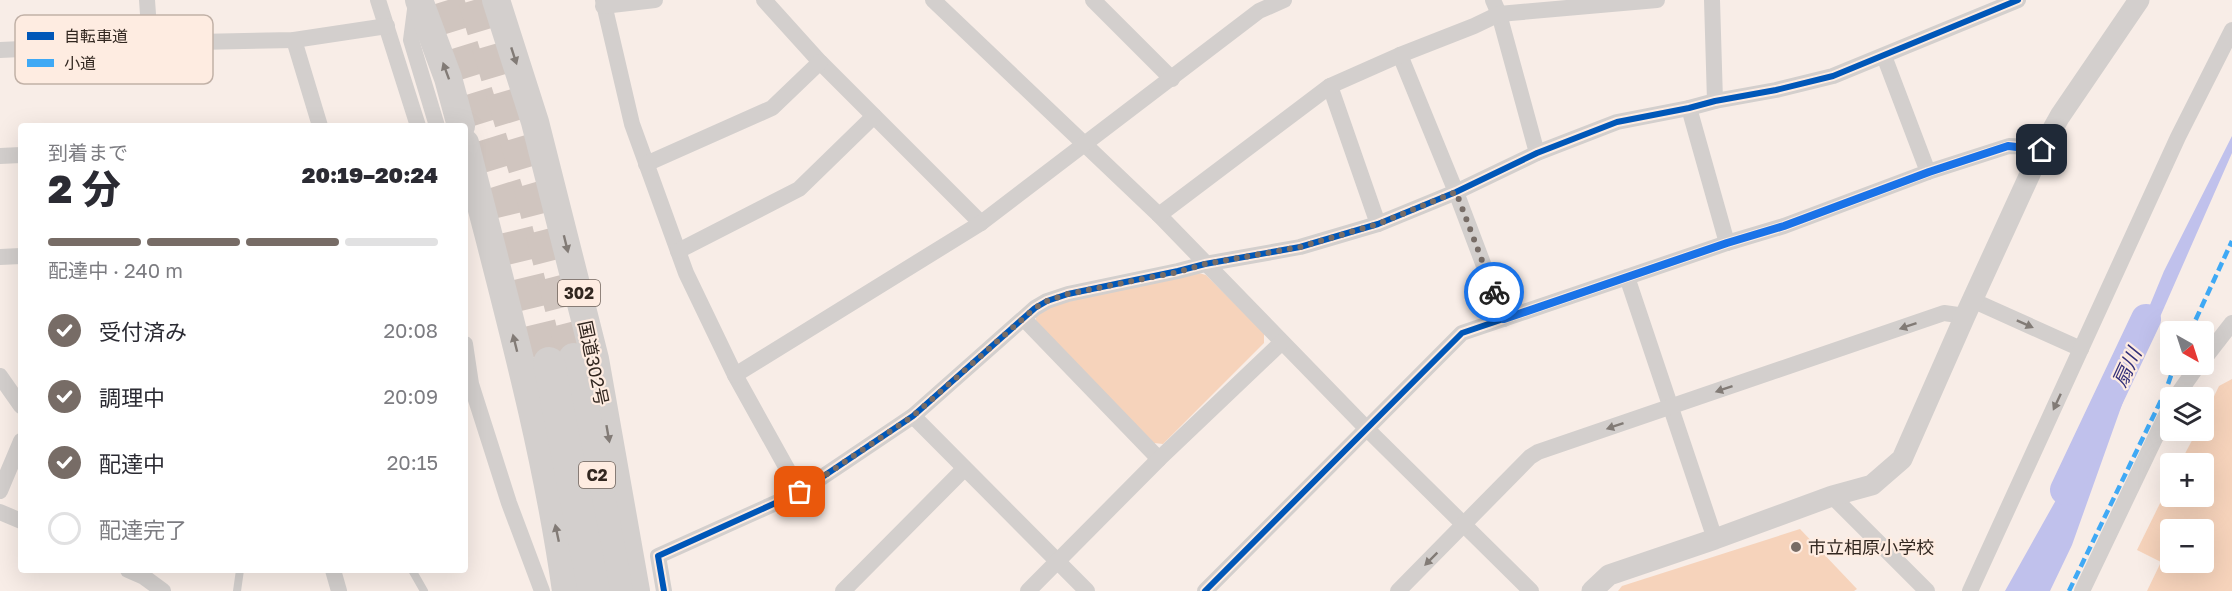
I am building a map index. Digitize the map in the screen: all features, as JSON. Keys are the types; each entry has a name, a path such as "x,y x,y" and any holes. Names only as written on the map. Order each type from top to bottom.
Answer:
{"highway":[{"name":"国道302号","path":"496,0 535,122 596,359 636,591"},
{"path":"420,6 448,78 460,123"},
{"path":"468,155 525,384 559,541 566,591"},
{"name":"C2","path":"594,591 562,361 617,591"}],"street":[{"path":"147,0 148,15"},
{"path":"378,0 416,123"},
{"path":"655,0 603,3 632,124 686,273 735,375 800,492"},
{"path":"764,0 820,62 981,223"},
{"path":"933,0 1159,215 1367,429 1531,591"},
{"path":"1093,0 1172,79"},
{"path":"735,375 981,223 1259,11 1284,0"},
{"path":"1159,215 1330,86 1474,26 1496,7 1657,0"},
{"path":"1712,0 1715,101"},
{"path":"664,591 658,556 800,492 913,416 1035,308 1047,301 1068,294 1178,272 1205,264 1300,247 1378,224 1456,192 1538,153 1617,122 1776,90 1833,76 2018,0"},
{"path":"1592,591 1609,574 1715,539 1832,496 1872,485 1902,459 1968,308 2042,150 2060,116 2139,0"},
{"path":"420,6 411,40 436,123"},
{"path":"1496,7 1538,153"},
{"path":"213,42 294,40 387,26"},
{"path":"1970,591 2178,137 2232,30"},
{"path":"294,40 319,123"},
{"path":"0,50 15,49"},
{"path":"1400,55 1456,192 1504,319"},
{"path":"1884,56 1929,172"},
{"path":"646,164 772,108 820,62"},
{"path":"1330,86 1378,224"},
{"path":"1689,108 1727,243"},
{"path":"678,251 799,189 874,116"},
{"path":"1205,591 1462,333 1727,243 1784,226 1929,172 2008,146 2042,150"},
{"path":"0,156 18,155"},
{"path":"0,257 18,256"},
{"path":"1627,277 1715,539"},
{"path":"1398,591 1530,457 1538,452 1944,313 1968,308 2081,349"},
{"path":"1024,319 1159,459"},
{"path":"2214,346 2232,323"},
{"path":"1028,591 1159,459 1282,342"},
{"path":"468,364 471,384 509,503 542,591"},
{"path":"0,376 18,402"},
{"path":"913,416 1087,591"},
{"path":"2082,591 2160,427"},
{"path":"0,491 18,448"},
{"path":"843,591 964,469"},
{"path":"1832,496 1927,591"},
{"path":"0,512 18,520"},
{"path":"140,573 163,591"},
{"path":"334,573 339,591"}],"lane":[{"path":"237,591 240,573"},
{"path":"414,573 424,591"}],"shaded area":[{"path":"1195,272 1206,275 1264,333 1264,343 1163,444 1154,443 1035,324 1037,312 1045,307"},
{"path":"2232,379 2232,591 2147,591 2160,564 2160,573 2214,573 2214,519 2160,519 2160,562 2137,550 2160,503 2160,507 2214,507 2214,453 2185,453 2192,441 2214,441 2214,396 2219,386"},
{"path":"1800,529 1857,589 1854,591 1618,591 1622,586"}],"water":[{"name":"扇川","path":"2232,136 2232,153 2124,399 2072,545 2050,591 2005,591 2107,409 2164,271"}],"waterway":[{"name":"扇川","path":"2065,490 2146,319"}],"tunnel":[{"path":"448,0 509,197 549,363"},
{"path":"474,0 530,188 574,359"}],"marked path":[{"path":"2195,321 2232,241"},
{"path":"2069,591 2171,375"}],"cycle path":[{"path":"664,591 658,556 800,492 913,416 1035,308 1047,301 1068,294 1205,264 1300,247 1378,224 1456,192 1537,153 1617,122 1776,90 1833,76 2018,0"},
{"path":"1205,591 1462,333 1727,243 1784,226 1928,172 2009,146 2041,150"}],"way so far":[{"path":"800,492 913,416 1035,308 1068,294 1178,272 1205,264 1300,247 1378,224 1456,192 1494,292"}],"place":[{"name":"市立相原小学校","path":"1796,547"}],"route":[{"path":"1494,292 1504,319 1727,243 1784,226 1929,172 2008,146 2042,150"}]}
